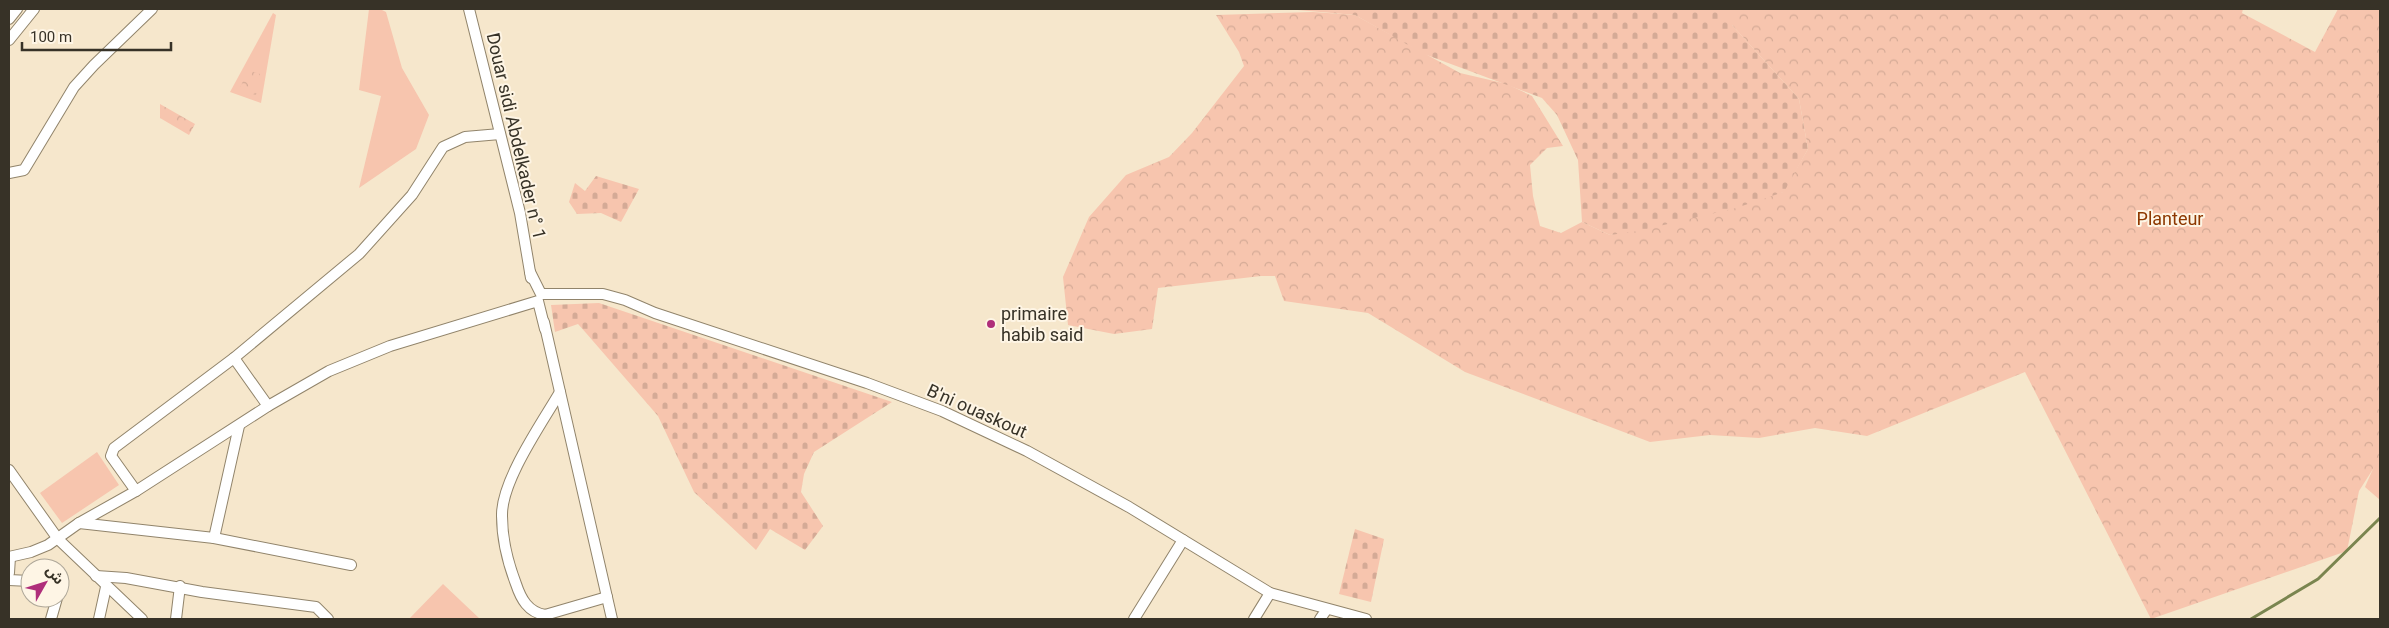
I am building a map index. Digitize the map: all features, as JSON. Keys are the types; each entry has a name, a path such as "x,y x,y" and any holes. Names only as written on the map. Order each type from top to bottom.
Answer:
{"street":[{"path":"9,18 17,9"},
{"path":"9,40 34,9"},
{"path":"9,172 24,170 74,87 152,9"},
{"name":"Douar sidi Abdelkader n° 1","path":"469,9 520,212 530,272 541,297 545,329 612,619"},
{"path":"136,491 111,456 111,452 129,436 234,358 359,254 412,195 443,147 465,137 500,134"},
{"name":"B'ni ouaskout","path":"10,557 31,552 58,539 79,523 136,491 268,406 329,371 390,346 522,306 541,297 603,294 925,404 1027,451 1129,507 1270,593 1366,619"},
{"path":"234,358 268,406"},
{"path":"560,392 508,484 502,515 510,568 519,592 528,608 536,613 545,614 607,597"},
{"path":"214,538 238,426"},
{"path":"9,470 58,539 106,587 142,619"},
{"path":"79,523 214,538 351,565"},
{"path":"1134,619 1183,540"},
{"path":"9,573 10,557"},
{"path":"96,576 126,578 180,586 202,592 316,607 328,619"},
{"path":"176,619 180,586"},
{"path":"99,619 106,587"},
{"path":"1254,619 1270,593"},
{"path":"1320,619 1327,609"}],"green space":[{"path":"369,9 380,9 386,12 402,68 429,115 416,149 359,188 381,96 359,90"},
{"path":"1286,9 1732,9 1732,25 1799,99 1808,149 1784,192 1736,208 1638,231 1610,235 1582,222 1578,160 1557,115 1542,98 1424,54 1355,15"},
{"name":"Planteur","path":"1732,9 2243,9 2242,13 2315,52 2338,9 2380,9 2380,458 2359,491 2347,551 2151,619 2025,372 1867,436 1815,428 1759,438 1710,435 1650,442 1465,372 1368,313 1284,301 1275,276 1158,288 1152,329 1114,334 1068,325 1063,277 1089,217 1126,175 1169,157 1192,133 1244,66 1239,52 1216,15 1313,12 1355,15 1460,73 1507,84 1532,96 1563,146 1547,148 1530,165 1533,196 1540,226 1561,233 1582,222 1610,235 1783,192 1808,149 1799,99 1732,25"},
{"path":"273,13 276,15 261,103 230,92"},
{"path":"248,70 260,74 256,95 239,90"},
{"path":"160,104 195,124 189,135 160,118"},
{"path":"596,176 639,189 621,222 601,213 577,214 569,202 575,183 585,191"},
{"path":"599,303 892,402 814,452 804,474 801,492 823,526 805,550 770,529 756,550 694,492 658,416 578,324 555,332 551,305"},
{"path":"97,452 119,485 62,523 40,493"},
{"path":"2380,458 2380,500 2365,487 2376,462"},
{"path":"1355,529 1384,539 1371,602 1339,594"},
{"path":"443,584 480,619 409,619"}],"waterway":[{"path":"2251,619 2318,579 2380,518"}],"place":[{"name":"primaire habib said","path":"991,324"}]}
